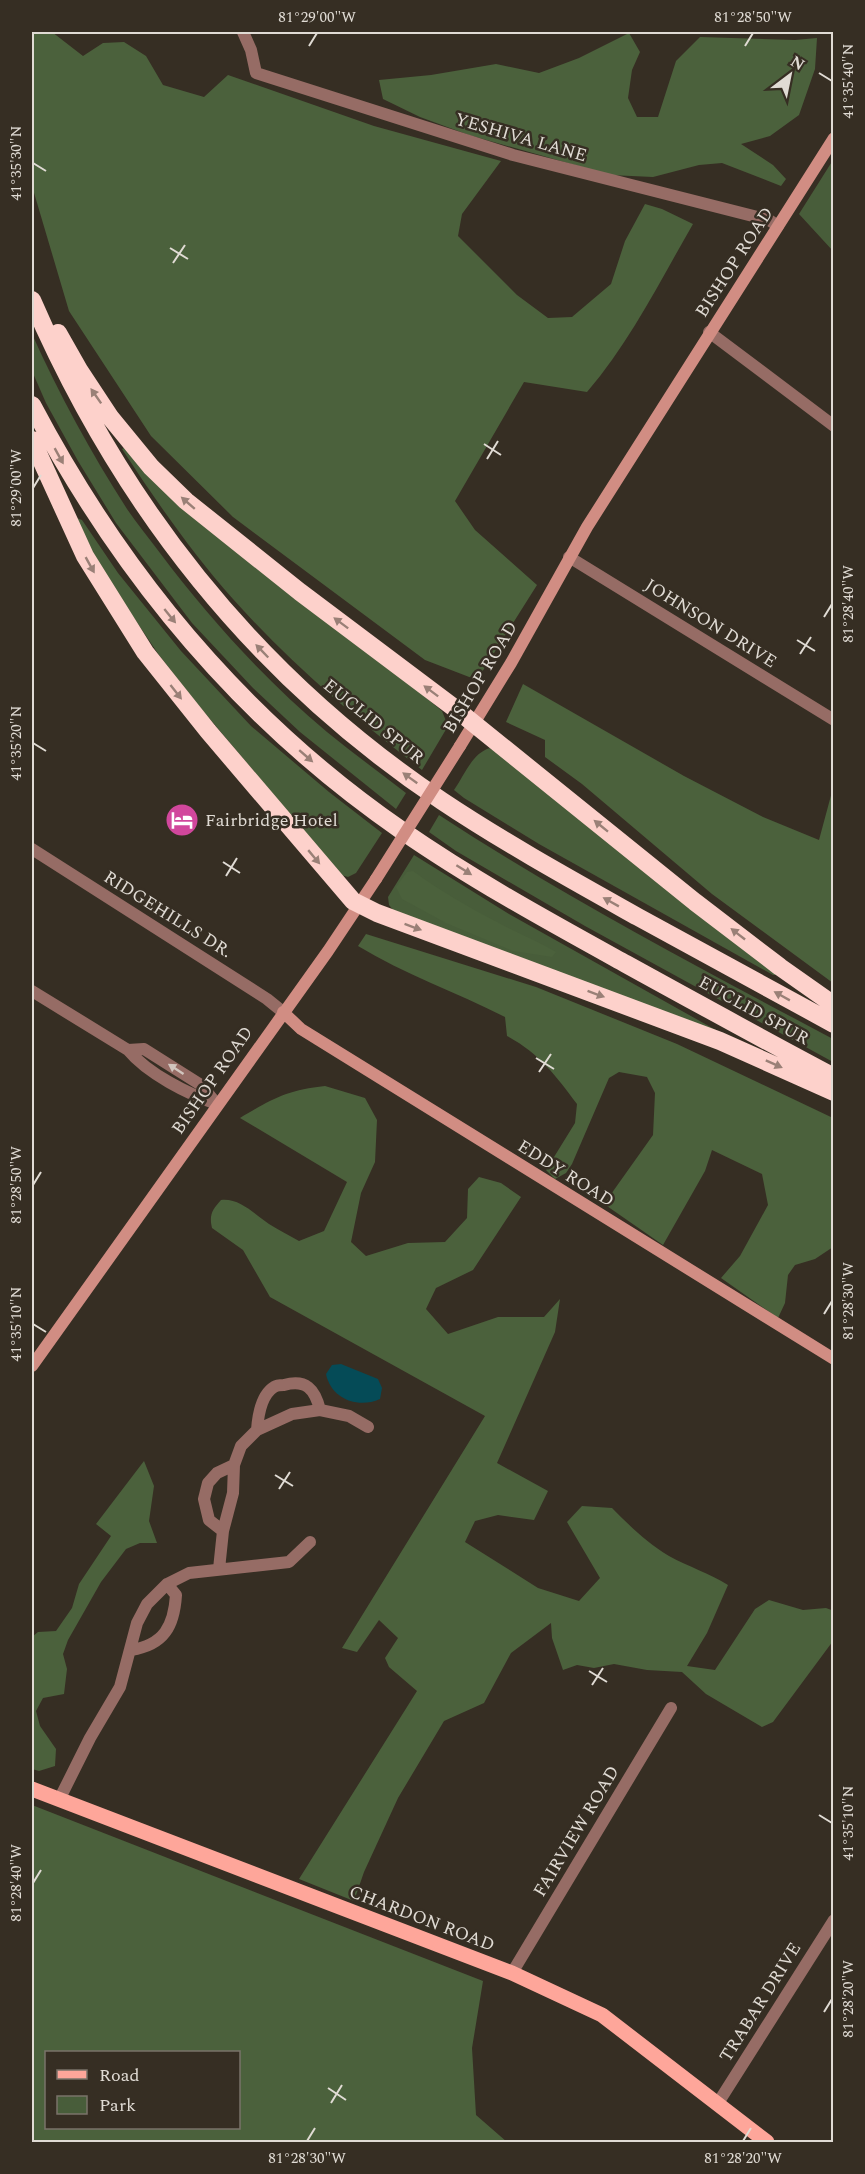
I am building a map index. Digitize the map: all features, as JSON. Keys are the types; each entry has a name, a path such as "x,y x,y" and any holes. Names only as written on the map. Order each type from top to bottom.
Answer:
{"highway":[{"path":"32,286 95,395 140,455 198,512 474,723 695,902 834,1005"},
{"name":"EUCLID SPUR","path":"32,300 80,402 119,469 152,518 186,565 236,624 315,701 412,780 491,832 596,893 834,1024"},
{"name":"EUCLID SPUR","path":"32,405 82,495 148,590 225,679 308,757 400,829 500,893 834,1077"},
{"path":"32,441 85,556 145,652 202,724 338,886 359,905 720,1041 834,1092"}],"main road":[{"name":"BISHOP ROAD","path":"32,1366 376,879 511,663 569,557 834,138"},
{"name":"EDDY ROAD","path":"283,1012 301,1029 834,1359"},
{"name":"CHARDON ROAD","path":"32,1789 512,1973 602,2015 767,2142"}],"street":[{"name":"YESHIVA LANE","path":"243,32 251,50 256,73 513,155 769,220 778,226"},
{"path":"710,332 834,426"},
{"name":"JOHNSON DRIVE","path":"569,557 834,720"},
{"name":"RIDGEHILLS DR.","path":"32,849 267,999 283,1012"},
{"path":"32,991 128,1050 144,1049 201,1085 217,1104"},
{"path":"257,1430 262,1403 274,1387 294,1382 308,1386 316,1396 320,1410"},
{"path":"219,1569 223,1531 233,1492 234,1465 241,1446 257,1430 292,1414 320,1410 349,1416 368,1427"},
{"path":"223,1531 209,1520 204,1499 208,1483 217,1473 234,1465"},
{"path":"59,1800 90,1738 120,1687 137,1623 147,1604 167,1584 189,1573 289,1562 310,1542"},
{"path":"131,1650 147,1648 162,1636 171,1623 176,1595 167,1584"},
{"name":"FAIRVIEW ROAD","path":"512,1973 671,1708"},
{"name":"TRABAR DRIVE","path":"718,2103 834,1920"}],"green space":[{"path":"32,32 52,32 83,56 103,43 124,42 146,56 163,85 204,97 228,75 374,126 501,161 462,214 458,236 517,295 548,318 572,317 611,284 625,241 645,204 662,209 693,224 631,332 587,392 524,382 455,501 475,530 537,585 477,680 425,660 233,517 151,436 69,311 32,186"},
{"path":"629,33 640,52 632,70 628,98 637,117 658,117 676,61 700,37 795,40 817,38 815,69 799,115 770,136 741,144 773,165 786,179 781,186 722,163 699,165 653,177 610,175 469,135 420,117 383,99 379,80 431,75 496,64 539,73 579,58"},
{"path":"833,160 833,251 799,214"},
{"path":"32,334 88,445 139,526 198,601 260,670 327,732 406,793 396,809 300,732 253,688 192,623 116,523 78,461 46,403 32,371"},
{"path":"126,447 442,711 448,726 422,770 324,689 233,599 161,507 122,449"},
{"path":"74,517 82,520 118,573 181,651 251,726 382,833 356,873 348,877 341,875 194,700 159,655 84,544"},
{"path":"523,684 684,776 763,817 819,840 833,788 833,983 712,894 582,784 545,757 545,740 506,722"},
{"path":"490,748 777,975 773,975 539,844 464,798 454,790 473,760"},
{"path":"439,815 584,904 833,1039 833,1062 585,926 456,851 429,832"},
{"path":"414,855 509,914 723,1034 393,910 389,905 388,897"},
{"path":"413,871 465,904 556,952 552,957 513,951 446,923 402,899 396,887 407,872"},
{"path":"366,934 536,987 677,1044 833,1118 833,1247 815,1259 795,1265 788,1275 785,1303 778,1318 721,1278 740,1256 768,1205 762,1174 712,1150 705,1171 663,1245 604,1204 653,1135 655,1093 647,1077 619,1072 609,1078 572,1164 566,1173 555,1179 546,1170 575,1123 577,1104 569,1093 538,1058 507,1036 505,1017 393,965 358,946"},
{"path":"325,1086 365,1098 377,1120 375,1162 361,1193 351,1242 366,1256 408,1243 445,1242 467,1218 468,1189 479,1177 501,1183 521,1197 473,1270 436,1288 426,1309 448,1334 498,1317 544,1317 560,1299 555,1332 497,1463 548,1491 534,1520 498,1515 475,1521 465,1542 538,1588 579,1601 600,1578 567,1522 582,1506 612,1508 661,1551 728,1585 707,1633 687,1666 715,1670 755,1609 769,1600 803,1610 826,1608 834,1611 833,1641 773,1722 762,1727 706,1694 682,1672 647,1670 614,1664 594,1668 577,1665 563,1670 552,1638 551,1623 511,1653 484,1703 444,1721 398,1798 364,1872 354,1901 299,1879 417,1691 389,1667 385,1658 398,1638 379,1620 357,1652 342,1648 485,1416 270,1297 243,1250 212,1228 213,1210 221,1200 228,1200 241,1204 272,1226 299,1241 324,1231 347,1182 240,1118 280,1096"},
{"path":"144,1461 154,1486 149,1521 157,1543 140,1543 126,1549 101,1582 68,1640 63,1654 67,1669 64,1694 43,1698 36,1711 40,1726 56,1749 55,1766 39,1771 32,1769 32,1637 38,1632 56,1631 72,1608 79,1584 111,1536 96,1524"},
{"path":"32,1805 483,1981 472,2048 476,2115 507,2142 32,2142"}],"water":[{"path":"341,1364 378,1379 382,1388 380,1399 363,1403 339,1396 333,1390 326,1374 332,1365"}],"place":[{"name":"Fairbridge Hotel","path":"182,820"}]}
